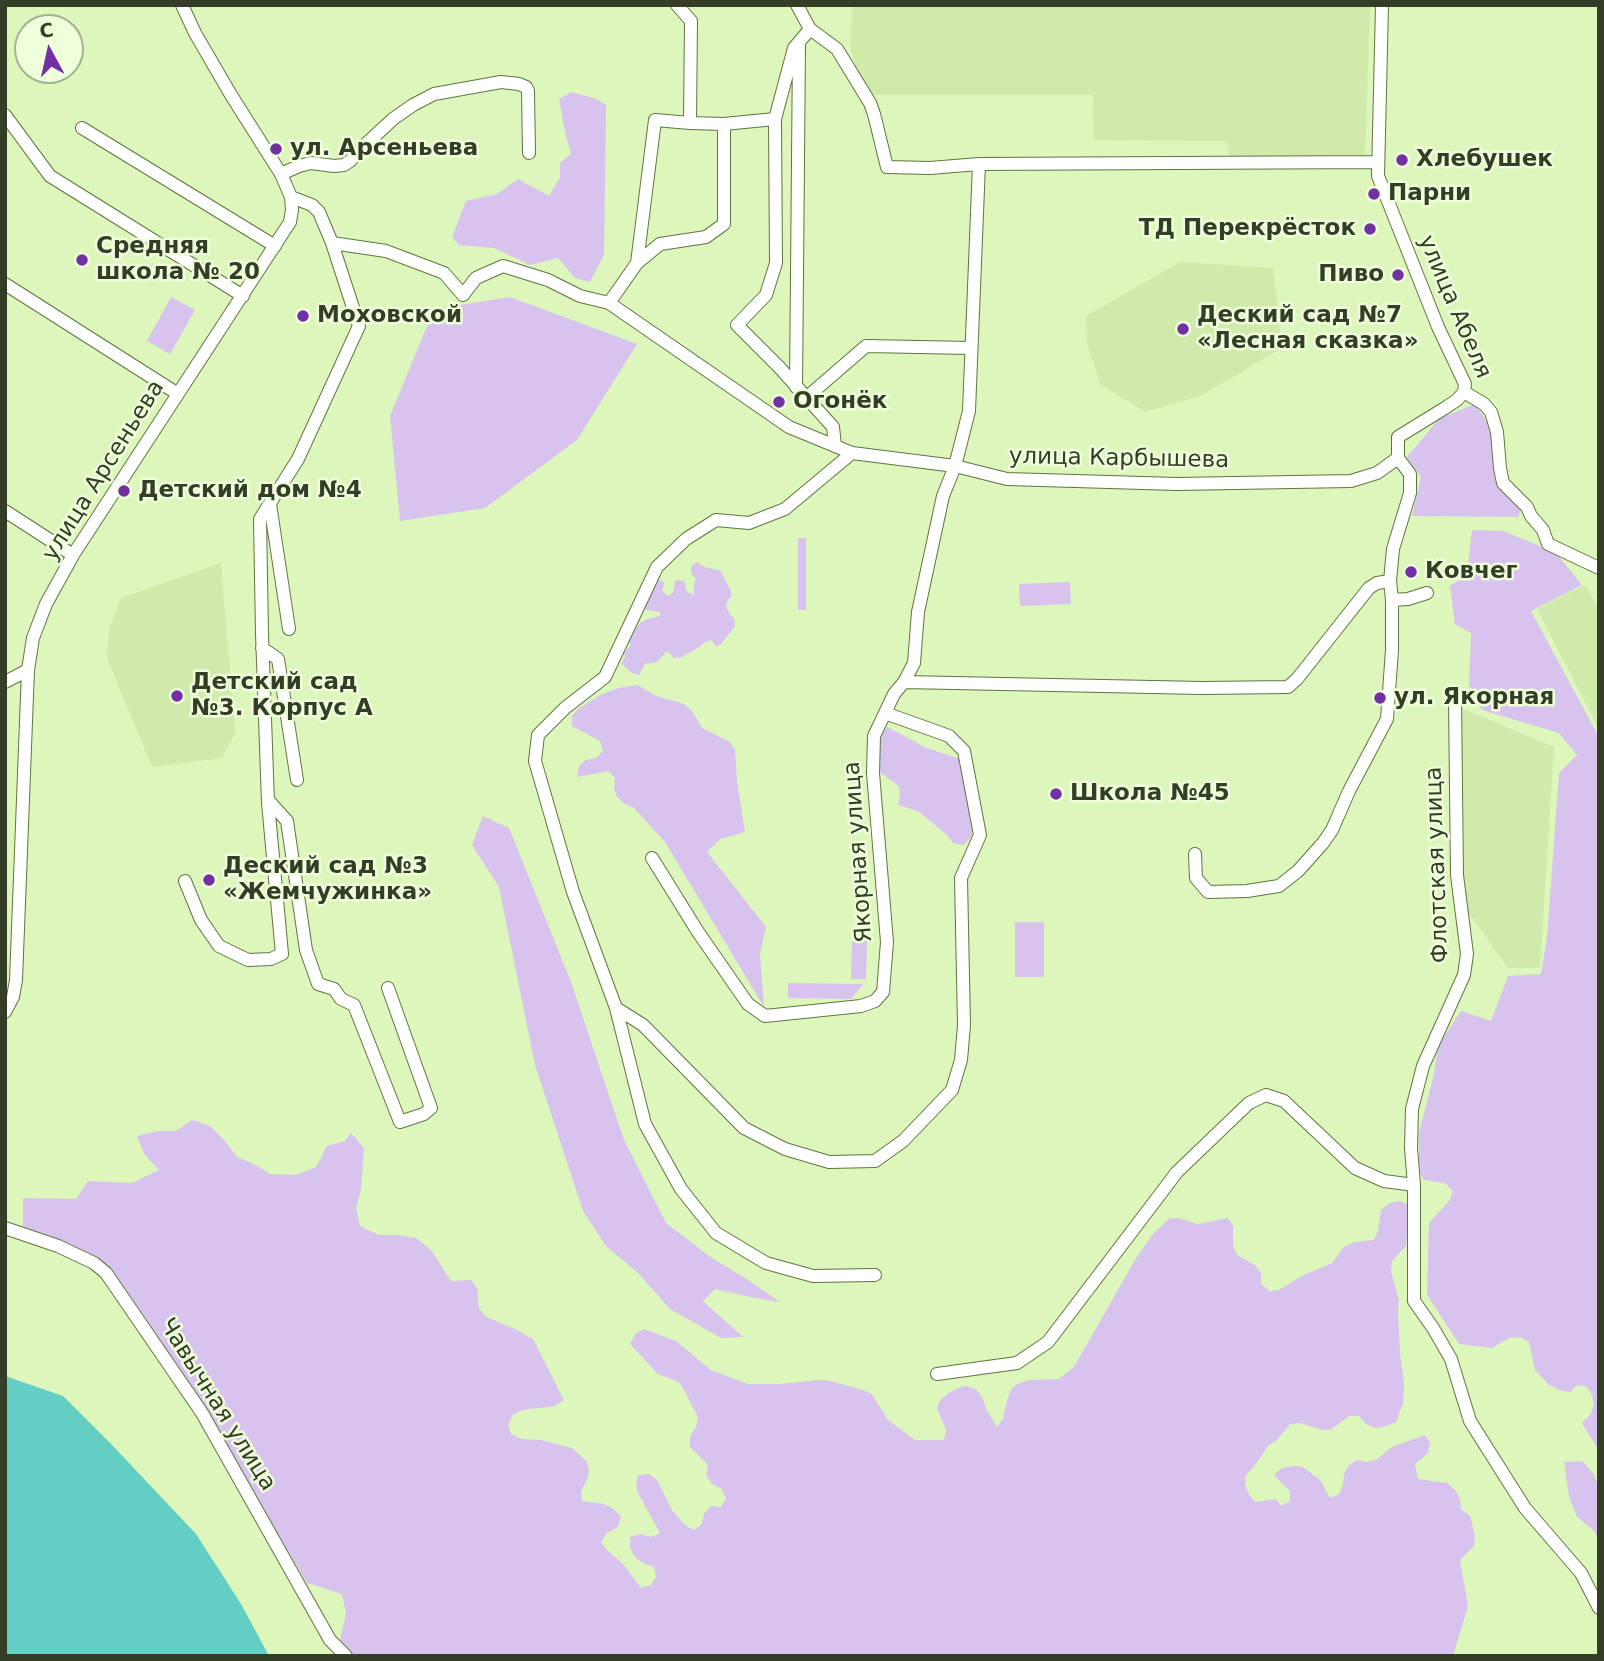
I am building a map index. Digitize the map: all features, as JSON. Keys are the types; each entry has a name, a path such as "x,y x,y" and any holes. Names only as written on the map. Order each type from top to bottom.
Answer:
{"street":[{"path":"182,5 195,33 281,174 291,197 312,205 319,212 359,326 298,459 260,519 268,800 282,954 271,959 248,960 219,946 201,920 185,881"},
{"path":"677,5 691,21 690,123"},
{"path":"797,5 810,29 838,49 864,93 874,114 887,167 1378,162"},
{"name":"улица Абеля","path":"1382,5 1378,176 1438,327 1465,384 1464,392 1484,404 1491,412 1497,432 1503,483 1527,507 1543,530 1548,544 1599,568"},
{"path":"810,29 794,48 775,119 776,263 766,295 737,326 833,427 835,446"},
{"path":"796,387 799,43"},
{"path":"281,174 310,163 344,165 412,105 434,94 501,82 519,84 528,91 529,153"},
{"path":"5,115 50,176 243,296"},
{"path":"637,263 655,120 724,124 775,119"},
{"path":"609,303 637,263 660,244 706,237 724,224 724,124"},
{"path":"82,128 275,246"},
{"name":"Якорная улица","path":"652,859 698,933 748,1004 765,1016 862,1006 875,1001 883,992 887,942 873,773 874,736 894,694 914,663 918,612 943,496 955,466 969,411 979,164"},
{"name":"улица Арсеньева","path":"5,1012 13,997 16,980 28,670 33,638 47,604 73,555 290,222 291,197"},
{"name":"улица Карбышева","path":"332,243 386,251 444,273 463,295 476,278 503,266 548,280 580,296 609,303 789,427 852,453 955,466 1007,479 1177,484 1351,481 1377,473 1398,458"},
{"path":"5,284 178,394"},
{"path":"806,398 866,346 971,348"},
{"path":"1195,854 1196,878 1208,892 1247,891 1279,886 1298,871 1332,830 1387,719 1392,650 1390,581 1393,550 1410,493 1409,474 1398,458 1398,437 1457,400 1464,392"},
{"path":"852,453 785,509 749,523 716,520 686,539 657,567 606,677 565,708 538,735 535,761 573,892 616,1009 645,1124 681,1189 716,1233 766,1263 813,1276 875,1275"},
{"path":"270,504 289,629"},
{"path":"5,511 73,555"},
{"path":"904,682 1202,688 1288,687 1369,588 1377,583 1390,581"},
{"path":"1392,600 1408,599 1427,593"},
{"path":"262,648 278,659 296,780"},
{"path":"5,682 28,670"},
{"name":"Флотская улица","path":"1455,700 1457,875 1467,954 1464,975 1426,1057 1412,1109 1414,1300 1451,1359 1470,1421 1525,1508 1581,1573 1599,1608"},
{"path":"616,1009 643,1025 744,1128 785,1149 829,1162 875,1161 903,1141 953,1090 961,1060 964,1025 961,878 980,835 964,751 949,736 885,713"},
{"path":"268,800 287,821 306,950 318,984 334,989 341,999 354,1005 400,1122 424,1114 431,1108 388,988"},
{"path":"937,1374 1017,1363 1048,1342 1177,1172 1249,1103 1266,1095 1284,1101 1355,1168 1384,1181 1413,1185"},
{"name":"Чавычная улица","path":"5,1228 58,1246 94,1263 106,1273 202,1413 330,1640 346,1656"}],"shaded area":[{"path":"852,5 1370,5 1365,157 1230,158 1226,141 1094,140 1093,95 865,95 851,51"},
{"path":"571,92 597,99 606,105 604,255 590,282 575,278 558,258 530,265 494,248 459,245 452,237 466,201 497,194 518,179 549,196 560,177 560,163 571,154 559,99"},
{"name":"Деский сад №7 «Лесная сказка»","path":"1180,262 1273,268 1282,348 1202,395 1146,412 1101,385 1087,343 1086,316"},
{"path":"171,297 195,310 170,354 147,341"},
{"path":"510,297 637,344 577,440 485,508 400,521 390,416 434,309"},
{"path":"1475,404 1493,431 1500,482 1518,504 1518,517 1412,516 1421,477 1407,457 1439,419"},
{"path":"1472,530 1503,531 1555,552 1582,585 1531,611 1599,737 1599,1451 1582,1423 1594,1406 1587,1387 1577,1385 1570,1392 1549,1385 1535,1370 1529,1342 1520,1337 1509,1338 1492,1348 1459,1344 1427,1295 1429,1223 1450,1200 1453,1191 1445,1183 1424,1180 1419,1171 1419,1133 1438,1046 1461,1011 1491,1021 1508,976 1541,974 1547,937 1559,773 1577,755 1559,733 1482,710 1469,685 1471,633 1455,624 1450,586 1467,575"},
{"path":"798,538 806,538 806,610 798,610"},
{"path":"696,562 707,568 720,570 731,591 726,606 734,618 735,626 720,645 715,646 712,640 705,642 680,658 674,658 667,651 657,662 645,664 639,675 632,673 622,664 624,652 631,645 631,635 640,623 660,616 660,612 640,609 657,579 664,582 662,591 668,596 673,593 675,581 680,580 685,582 686,590 694,595 696,579 691,573 691,567"},
{"name":"Детский сад №3. Корпус А","path":"221,563 235,734 222,758 152,767 107,658 109,630 121,598"},
{"path":"1070,582 1071,604 1020,606 1019,584"},
{"path":"1585,585 1599,609 1599,729 1537,609"},
{"path":"638,685 656,696 684,704 692,711 702,728 730,742 735,750 745,832 720,839 707,852 766,927 760,953 764,1007 665,842 634,808 617,797 615,778 608,771 577,777 579,766 586,760 596,758 603,751 600,741 572,726 572,716 600,695 618,688"},
{"path":"1461,708 1554,747 1540,968 1508,968 1465,907"},
{"path":"887,727 927,748 960,759 973,828 971,837 964,845 953,843 918,811 898,805 899,786 875,766 879,738"},
{"path":"483,816 509,828 571,982 624,1140 666,1223 709,1256 780,1302 715,1289 703,1301 743,1337 721,1338 670,1309 638,1273 606,1246 583,1211 535,1065 499,887 472,845"},
{"path":"1015,922 1044,922 1044,977 1015,977"},
{"path":"852,941 867,941 866,979 851,979"},
{"path":"788,983 863,984 851,999 788,998"},
{"path":"192,1120 210,1126 237,1157 270,1174 296,1175 316,1167 327,1146 345,1141 351,1133 364,1148 361,1189 356,1208 360,1226 379,1235 416,1238 431,1250 451,1281 471,1280 477,1288 479,1308 486,1317 533,1339 564,1400 555,1406 522,1410 513,1415 508,1425 511,1434 521,1439 541,1440 572,1448 587,1462 589,1472 581,1491 582,1501 604,1504 621,1516 618,1527 607,1533 601,1542 623,1564 641,1588 651,1585 656,1577 654,1567 635,1557 630,1548 630,1537 640,1534 651,1537 660,1533 639,1495 636,1486 638,1475 649,1474 657,1480 672,1510 685,1525 694,1530 702,1524 704,1514 711,1506 721,1507 726,1499 722,1489 712,1484 706,1475 708,1465 690,1447 690,1436 698,1417 684,1390 679,1382 658,1374 630,1344 635,1334 644,1329 676,1341 711,1370 748,1384 820,1380 863,1390 872,1394 888,1420 915,1440 944,1440 946,1429 937,1409 940,1400 949,1393 967,1386 977,1390 997,1427 1003,1418 1012,1388 1029,1380 1059,1379 1074,1367 1135,1260 1153,1234 1169,1219 1178,1218 1198,1224 1228,1218 1233,1226 1233,1246 1237,1255 1255,1265 1261,1273 1261,1284 1269,1291 1279,1290 1332,1263 1344,1247 1354,1242 1374,1240 1381,1210 1390,1203 1400,1201 1409,1205 1406,1246 1392,1261 1391,1271 1399,1301 1400,1353 1404,1383 1403,1403 1396,1422 1376,1428 1366,1424 1359,1416 1349,1416 1332,1429 1322,1430 1300,1423 1290,1424 1277,1440 1268,1446 1246,1475 1245,1485 1255,1502 1276,1499 1282,1506 1290,1501 1290,1491 1274,1475 1282,1468 1303,1467 1320,1480 1330,1498 1339,1494 1349,1465 1357,1460 1376,1460 1392,1447 1425,1435 1430,1443 1428,1453 1415,1464 1418,1479 1447,1483 1455,1490 1461,1509 1470,1516 1475,1536 1474,1546 1460,1560 1468,1606 1453,1656 355,1656 340,1641 346,1613 342,1594 307,1583 147,1320 108,1266 88,1254 23,1229 23,1198 76,1199 88,1181 132,1183 159,1170 145,1155 137,1136 157,1131 176,1131"},
{"path":"1582,1461 1594,1474 1599,1490 1599,1539 1594,1531 1577,1517 1569,1496 1564,1462"}],"water":[{"path":"5,1376 63,1396 196,1534 241,1604 269,1656 5,1656"}],"place":[{"name":"ул. Арсеньева","path":"276,149"},
{"name":"Хлебушек","path":"1402,160"},
{"name":"Парни","path":"1374,194"},
{"name":"ТД Перекрёсток","path":"1370,229"},
{"name":"Средняя школа № 20","path":"82,260"},
{"name":"Пиво","path":"1398,275"},
{"name":"Моховской","path":"303,316"},
{"name":"Деский сад №7 «Лесная сказка»","path":"1183,329"},
{"name":"Огонёк","path":"779,402"},
{"name":"Детский дом №4","path":"124,491"},
{"name":"Ковчег","path":"1411,572"},
{"name":"Детский сад №3. Корпус А","path":"177,696"},
{"name":"ул. Якорная","path":"1380,698"},
{"name":"Школа №45","path":"1056,794"},
{"name":"Деский сад №3 «Жемчужинка»","path":"209,880"}]}
